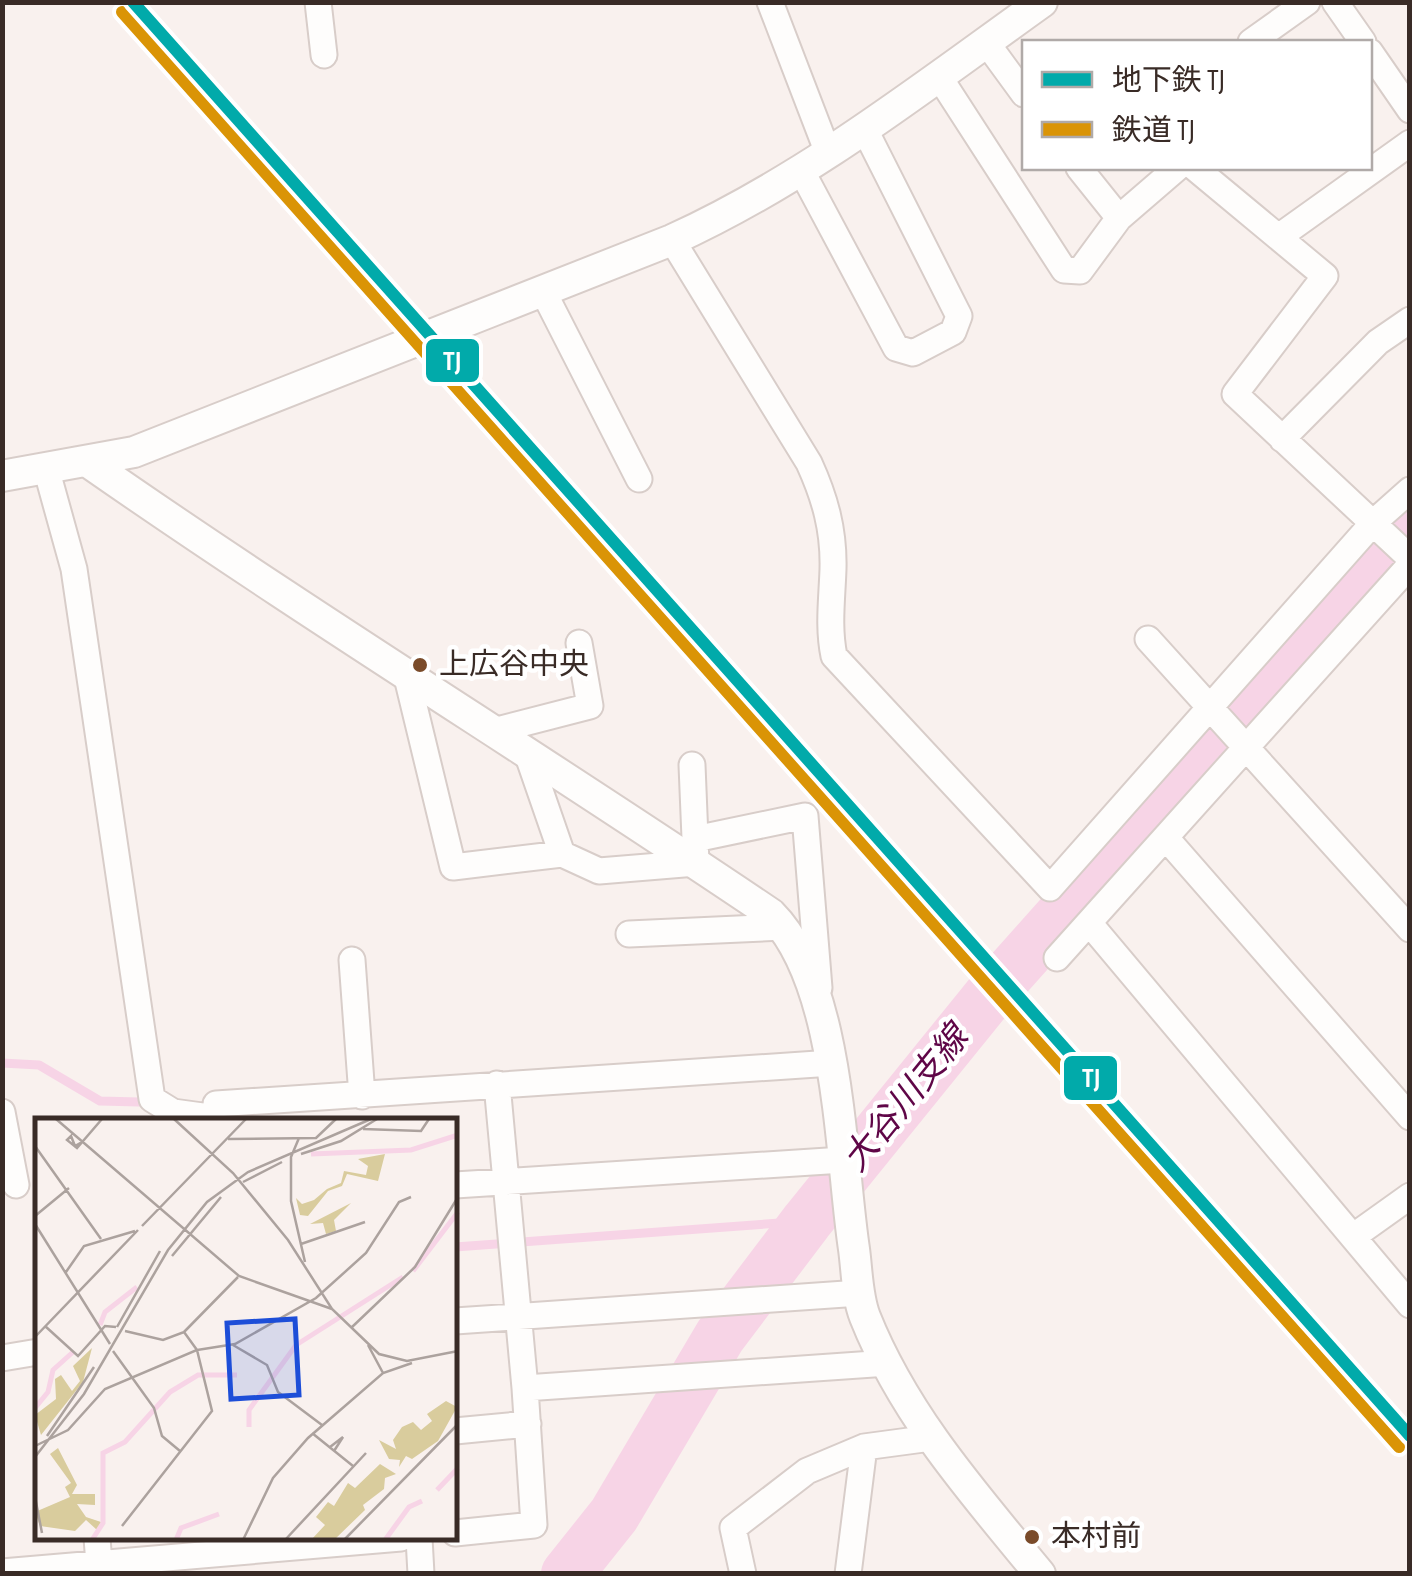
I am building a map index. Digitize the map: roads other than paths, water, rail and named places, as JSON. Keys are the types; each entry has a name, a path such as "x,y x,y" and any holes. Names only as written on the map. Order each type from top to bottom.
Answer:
{"street":[{"path":"318,2 324,55"},
{"path":"770,2 828,153"},
{"path":"2,476 134,452 672,240 720,218 828,153 1042,2"},
{"path":"1254,40 1307,2"},
{"path":"1336,2 1362,40"},
{"path":"986,42 1022,91"},
{"path":"1372,55 1410,110"},
{"path":"938,75 1064,270 1080,270 1119,218 1175,170"},
{"path":"801,170 896,348 913,353 954,332 959,316 864,128"},
{"path":"1280,236 1410,143"},
{"path":"1081,170 1119,218"},
{"path":"1057,958 1410,561 1235,394 1325,276 1198,170"},
{"path":"672,240 809,462 823,493 832,536 830,633 834,656 1050,888 1214,710 1373,523 1410,490"},
{"path":"543,291 639,478"},
{"path":"1282,440 1378,342 1410,320"},
{"path":"88,462 493,731 695,851 783,927 813,987 832,1062 863,1314 918,1421 1040,1574"},
{"path":"46,468 74,568 152,1099 173,1112 211,1118"},
{"path":"1148,639 1410,928"},
{"path":"493,731 590,706 579,643"},
{"path":"406,674 453,867 562,854 600,871 695,851 804,816 822,1024"},
{"path":"527,752 562,854"},
{"path":"692,765 695,851"},
{"path":"1166,838 1410,1117"},
{"path":"1090,924 1410,1305"},
{"path":"629,934 783,927"},
{"path":"352,960 362,1096"},
{"path":"217,1118 216,1104 832,1062"},
{"path":"458,1533 534,1525 496,1084"},
{"path":"2,1112 19,1186"},
{"path":"458,1185 843,1160"},
{"path":"1354,1236 1410,1196"},
{"path":"458,1321 860,1293"},
{"path":"2,1358 35,1352"},
{"path":"525,1388 888,1363"},
{"path":"458,1431 528,1424"},
{"path":"742,1574 733,1528 807,1471 864,1447 931,1438"},
{"path":"848,1574 864,1447"},
{"path":"2,1572 44,1571 98,1551 251,1555 374,1541"},
{"path":"418,1541 421,1574"}],"waterway":[{"name":"大谷川支線","path":"567,1574 614,1515 720,1336 807,1221 989,996 1410,524"},
{"path":"2,1063 39,1065 100,1101 139,1102"},
{"path":"458,1247 807,1221"}],"metro line":[{"name":"TJ","path":"133,2 1410,1436"}],"rail line":[{"name":"TJ","path":"122,12 1399,1447"}],"place":[{"name":"上広谷中央","path":"420,665"},
{"name":"本村前","path":"1032,1537"}]}
